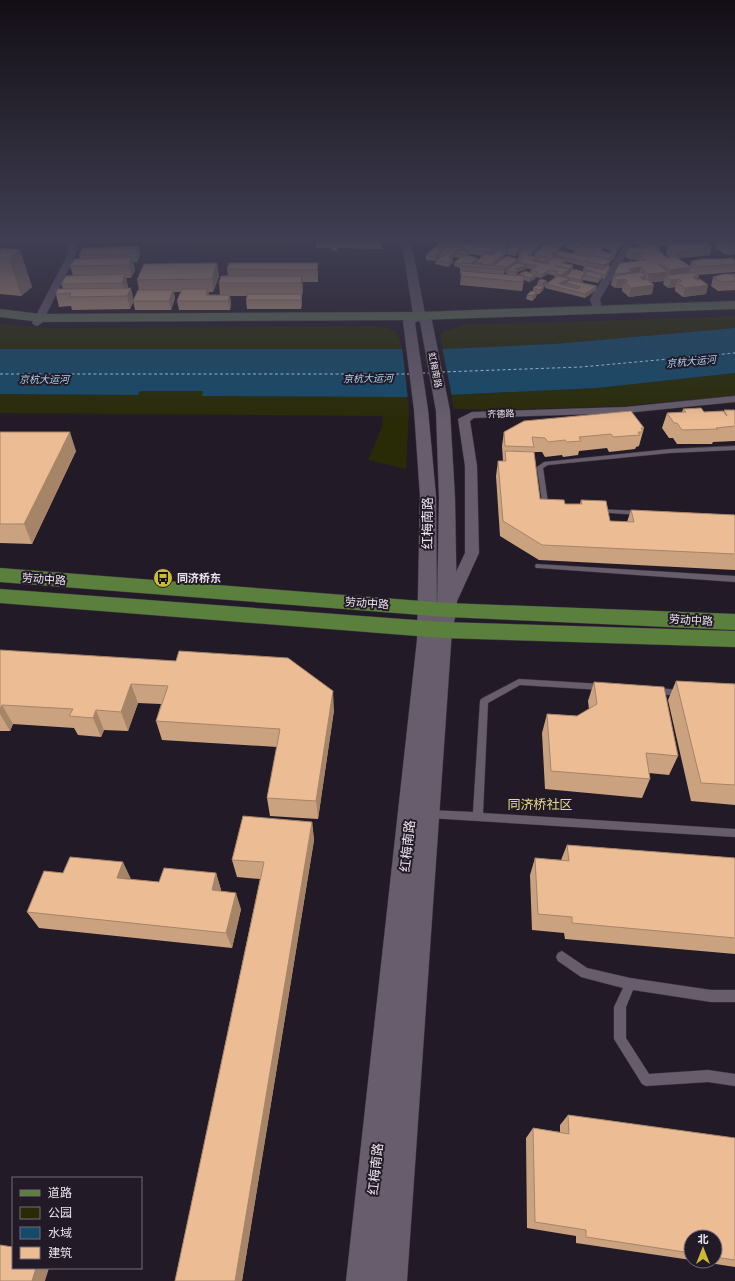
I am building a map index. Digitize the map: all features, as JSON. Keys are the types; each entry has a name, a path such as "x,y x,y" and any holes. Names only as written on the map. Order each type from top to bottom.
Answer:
{"main road":[{"path":"418,323 597,310 735,306"},
{"path":"0,318 38,320 418,323 735,311"},
{"path":"0,312 38,320"},
{"name":"劳动中路","path":"0,575 436,619 735,622"},
{"name":"劳动中路","path":"0,596 436,619 735,639"}],"street":[{"path":"38,320 47,302"},
{"path":"415,302 418,323"},
{"path":"596,302 597,310"},
{"name":"虹梅南路","path":"418,323 432,411"},
{"name":"虹梅南路","path":"418,323 432,411"},
{"name":"齐德路","path":"436,619 472,553 471,466 464,419 472,415 625,410 735,399"},
{"name":"红梅南路","path":"364,1281 436,619 447,498 432,411"},
{"name":"红梅南路","path":"389,1281 426,814 436,619"}],"lane":[{"path":"554,509 546,509 540,467 546,463 670,451 735,448"},
{"path":"586,511 648,514"},
{"path":"539,566 735,579"},
{"path":"478,817 484,701 519,682 612,688"},
{"path":"650,690 689,693"},
{"path":"426,814 735,833"},
{"path":"562,957 585,973 630,984 711,996 735,996"},
{"path":"630,984 620,1007 620,1039 646,1080 708,1076 735,1080"}],"green space":[{"path":"735,316 735,328 554,344 443,349 440,336 444,331 469,324 544,323"},
{"path":"0,324 50,328 372,326 384,327 393,330 399,337 402,349 0,349"},
{"path":"735,373 735,395 623,406 503,410 454,409 451,395 597,388"},
{"path":"140,391 204,391 203,396 407,397 409,410 406,469 368,460 382,427 383,416 0,413 0,394 138,395"}],"water":[{"name":"京杭大运河","path":"735,328 735,373 597,388 407,397 202,396 203,391 140,391 138,395 0,394 0,349 443,349 554,344"}],"pier":[{"path":"402,347 442,347 452,397 408,399"}],"building":[{"path":"701,408 704,412 723,411 727,416 724,410 735,410 735,426 716,428 718,429 682,430 677,423 674,423 667,413 686,412 683,409"},
{"path":"631,411 644,428 641,428 643,432 638,432 640,435 613,437 611,434 579,437 581,441 567,442 565,440 548,442 545,438 532,437 534,447 505,446 504,432 524,421"},
{"path":"0,432 70,432 24,524 0,524"},
{"path":"505,451 534,452 540,499 564,500 565,504 582,504 581,500 606,501 610,521 634,522 631,510 735,515 735,554 542,545 503,521 498,461 506,461"},
{"path":"0,650 176,661 179,651 288,658 333,691 316,801 267,798 280,729 156,721 168,686 131,684 121,712 96,710 93,718 69,716 73,709 2,705 0,709"},
{"path":"676,681 735,684 735,785 701,783"},
{"path":"594,682 664,687 678,756 646,753 650,779 551,771 547,714 577,716 597,704"},
{"path":"243,816 312,822 235,1281 175,1281 264,862 232,860"},
{"path":"567,845 735,858 735,938 572,923 572,917 538,914 535,858 569,861"},
{"path":"70,857 123,862 117,878 159,882 164,868 216,873 212,890 236,893 226,933 27,912 44,871 63,873"},
{"path":"568,1115 735,1138 735,1260 723,1258 723,1229 683,1229 683,1252 586,1237 586,1230 535,1222 533,1128 569,1134"},
{"path":"0,1245 12,1247 12,1269 36,1269 32,1281 0,1281"}],"ferry route":[{"path":"442,372 581,367 735,353"},
{"path":"422,373 429,373"},
{"path":"0,374 409,374"}],"place":[{"name":"同济桥东","path":"163,578"}],"district":[{"name":"同济桥社区","path":"540,804"}]}
